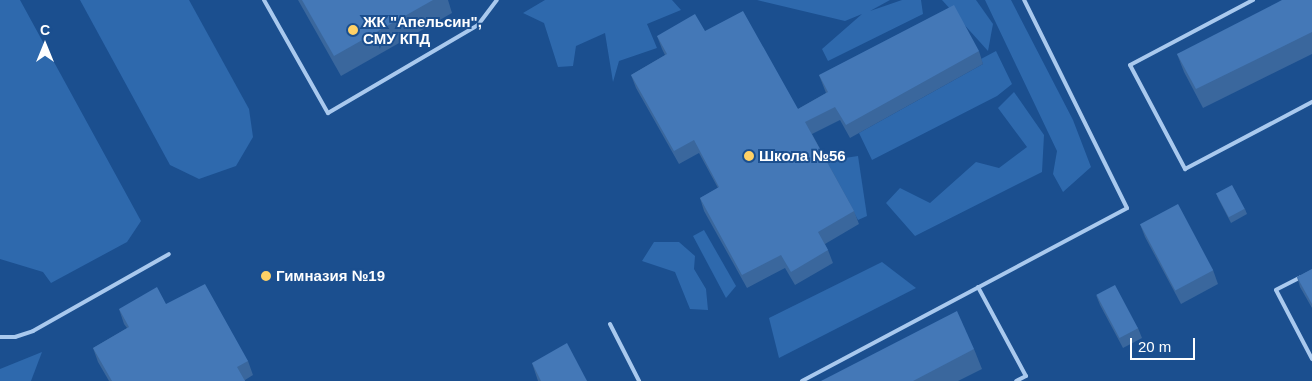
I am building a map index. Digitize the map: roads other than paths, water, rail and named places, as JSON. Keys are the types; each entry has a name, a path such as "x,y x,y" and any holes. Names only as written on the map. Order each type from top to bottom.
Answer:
{"lane":[{"path":"264,0 328,113 478,25 496,0"},
{"path":"802,381 1127,208 1024,0"},
{"path":"1253,0 1130,65 1185,169 1312,102"},
{"path":"0,337 15,337 33,330 168,254"},
{"path":"1305,275 1276,290 1312,359"},
{"path":"978,287 1028,381"},
{"path":"610,324 639,381"},
{"path":"1016,381 1026,376"}],"place":[{"name":"ЖК \"Апельсин\", СМУ КПД","path":"353,30"},
{"name":"Школа №56","path":"749,156"},
{"name":"Гимназия №19","path":"266,276"}]}
